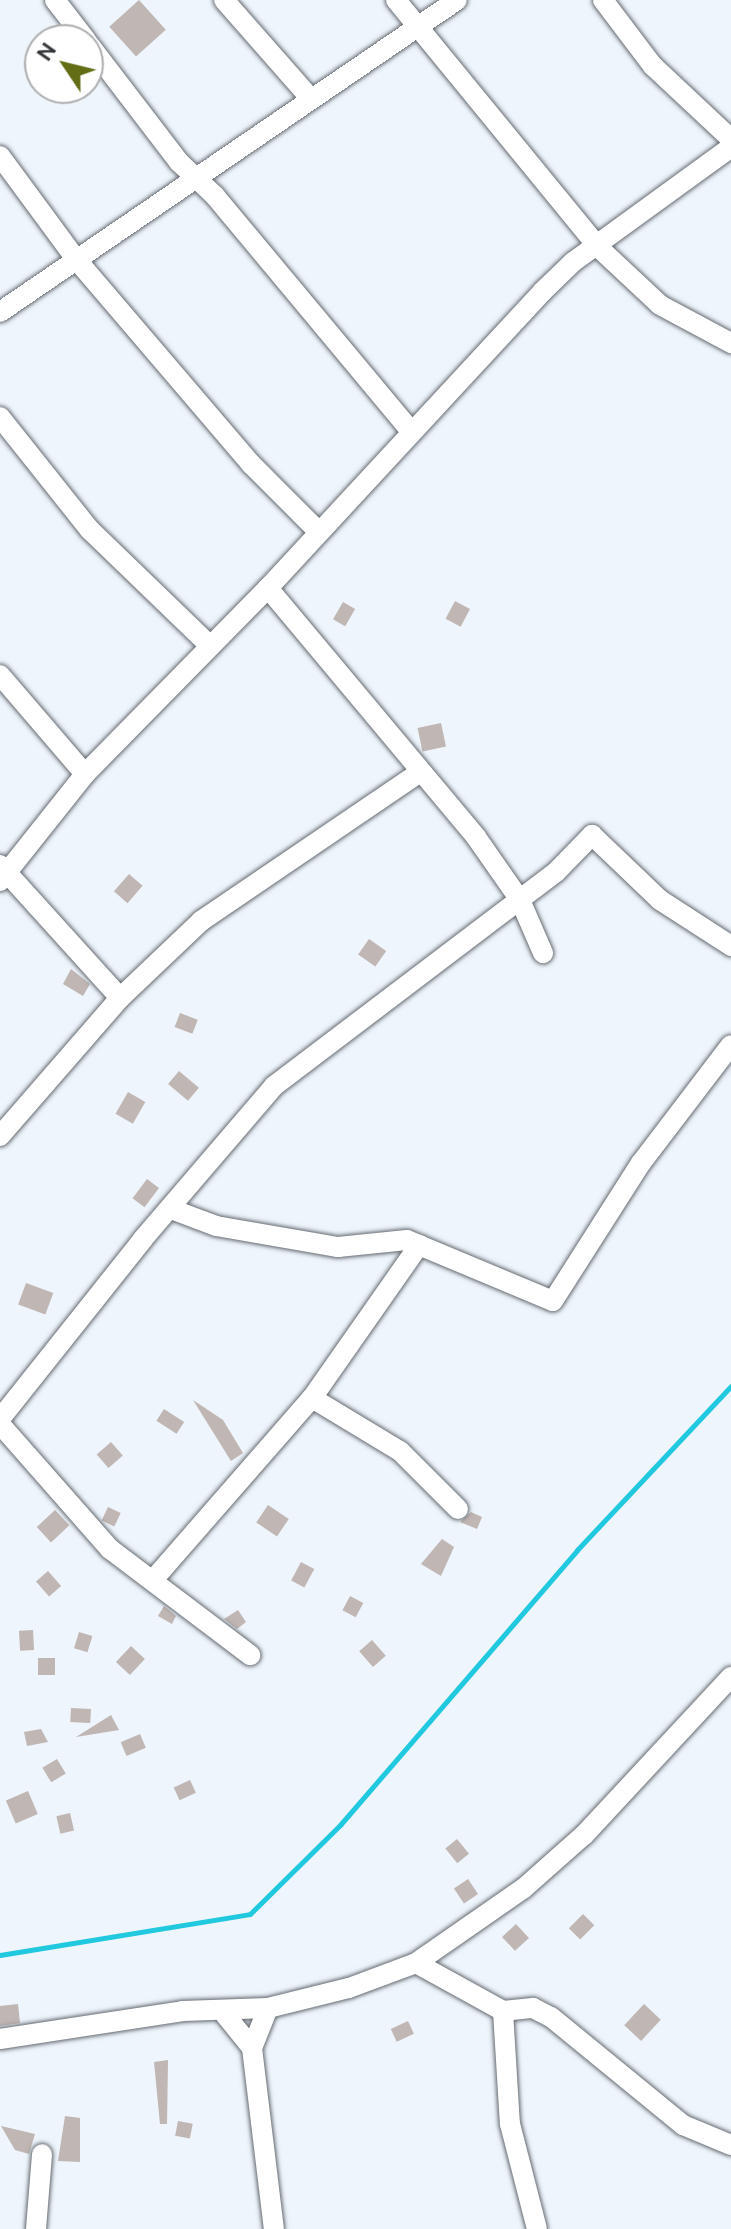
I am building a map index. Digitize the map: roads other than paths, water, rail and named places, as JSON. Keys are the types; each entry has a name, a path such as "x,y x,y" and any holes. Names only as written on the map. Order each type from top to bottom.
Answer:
{"street":[{"path":"55,0 74,24"},
{"path":"224,0 310,98"},
{"path":"396,0 597,246 660,305 731,343"},
{"path":"0,312 457,0"},
{"path":"603,0 653,66 731,139"},
{"path":"104,63 194,177 410,430"},
{"path":"120,998 2,873 85,774 268,588 317,530 542,292 597,246 731,147"},
{"path":"0,156 76,259 251,464 317,530"},
{"path":"0,417 90,530 209,645"},
{"path":"268,588 419,773 476,837 520,900 543,953"},
{"path":"0,675 85,774"},
{"path":"0,1136 120,998 201,921 419,773"},
{"path":"250,1655 110,1549 0,1422 274,1086 520,900 592,835 660,900 731,946"},
{"path":"171,1209 216,1226 338,1247 407,1240 553,1301 641,1163 731,1045"},
{"path":"153,1580 312,1398 419,1245"},
{"path":"312,1398 400,1451 458,1509"},
{"path":"0,2039 183,2011 223,2012 268,2008 349,1988 416,1963 524,1888 584,1835 731,1677"},
{"path":"416,1963 503,2011 533,2008 551,2017 683,2125 731,2145"},
{"path":"268,2008 252,2048 274,2229"},
{"path":"503,2011 510,2124 537,2229"},
{"path":"223,2012 252,2048"},
{"path":"36,2229 42,2154"}],"waterway":[{"path":"0,1955 250,1914 340,1825 577,1550 731,1386"}]}
